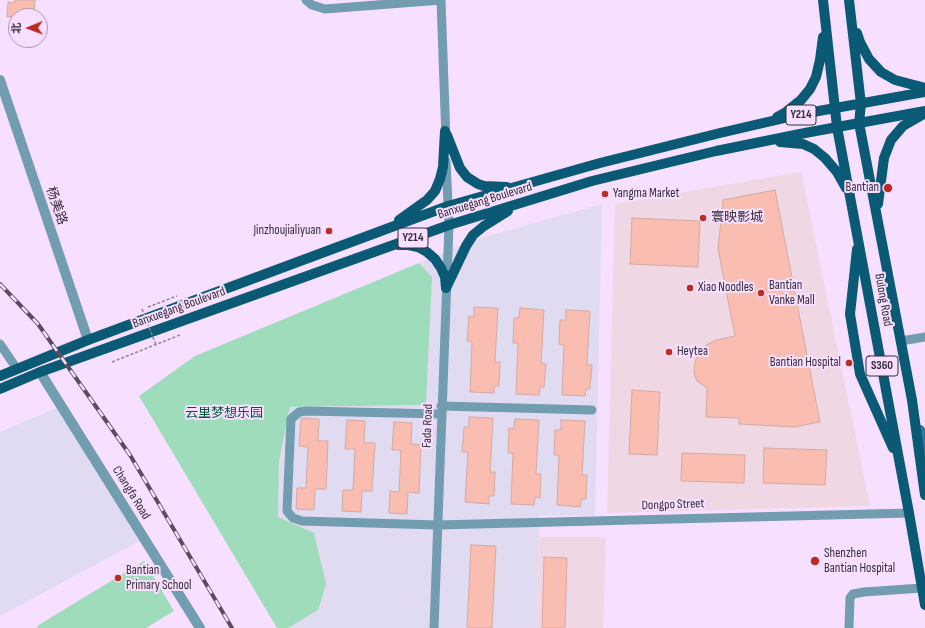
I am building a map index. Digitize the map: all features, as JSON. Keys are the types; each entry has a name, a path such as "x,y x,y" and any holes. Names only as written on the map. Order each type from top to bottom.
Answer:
{"main road":[{"name":"Bulong Road","path":"823,0 837,127 910,513 925,605"},
{"name":"Bulong Road","path":"849,0 861,104 859,123 912,400 925,495"},
{"path":"850,13 860,42 869,59 881,72 894,80 925,88"},
{"path":"768,122 791,108 801,100 810,89 816,76 820,60 825,19"},
{"name":"Y214","path":"768,122 834,108 925,92"},
{"path":"876,214 884,158 891,140 903,126 925,113"},
{"name":"Banxuegang Boulevard","path":"0,389 40,372 449,225 592,181 754,143 859,123 925,113"},
{"name":"Banxuegang Boulevard","path":"0,376 88,340 448,206 600,163 768,122"},
{"path":"445,131 460,168 467,177 484,186 517,187"},
{"path":"384,230 426,200 435,191 444,167 445,131"},
{"path":"754,143 787,142 803,144 814,149 825,158 837,172 852,200"},
{"path":"446,288 466,246 473,235 484,226 521,203"},
{"path":"858,237 850,314 860,374 900,464"},
{"path":"387,247 408,245 418,247 427,252 435,259 441,268 445,277 446,288"},
{"path":"912,400 925,452"}],"street":[{"path":"306,0 312,6 325,9 441,0"},
{"name":"Fada Road","path":"434,628 449,225 441,0"},
{"name":"杨美路","path":"0,80 88,340"},
{"path":"901,341 925,337"},
{"path":"0,344 17,369"},
{"name":"Changfa Road","path":"40,372 200,628"},
{"path":"441,410 592,410"},
{"name":"Dongpo Street","path":"441,410 299,412 291,419 288,511 293,518 302,521 437,525 910,513"},
{"path":"850,628 850,598 853,594 922,588"}],"path":[{"path":"156,345 142,309 177,296"},
{"path":"112,362 180,335"}],"shaded area":[{"path":"801,172 870,506 607,513 615,204"},
{"path":"602,204 595,516 539,515 537,628 288,628 318,610 278,518 279,461 290,407 426,405 432,277 419,263 471,241"},
{"path":"59,407 141,540 0,616 0,432"},
{"path":"539,537 606,537 603,628 537,628"}],"green space":[{"name":"云里梦想乐园","path":"419,263 432,277 426,405 290,407 279,461 278,517 314,533 326,584 318,610 288,628 277,628 139,396 195,356"},
{"path":"144,561 174,611 146,628 38,628 37,626"}],"building":[{"path":"14,0 35,0 34,8 8,8 7,17 8,2 15,3"},
{"name":"Bantian Vanke Mall","path":"775,190 820,422 794,427 739,424 739,418 706,417 707,388 697,381 694,373 695,361 699,353 706,345 716,340 735,336 718,249 723,200"},
{"path":"632,218 700,221 698,267 630,264"},
{"path":"474,307 498,308 495,362 500,362 499,386 494,386 494,393 470,392 472,342 467,341 469,316 474,317"},
{"path":"520,308 544,310 541,363 546,364 544,387 540,387 539,395 516,394 518,343 513,343 514,318 519,318"},
{"path":"566,310 590,311 587,365 592,365 590,389 586,389 585,396 562,395 564,345 559,344 560,320 566,320"},
{"path":"632,390 660,392 657,455 629,454"},
{"path":"469,417 493,418 490,472 495,472 494,496 489,496 489,504 465,502 468,452 462,452 464,427 469,427"},
{"path":"301,418 319,419 318,441 328,441 326,489 315,489 314,510 296,509 297,488 306,488 308,447 299,446"},
{"path":"515,419 539,420 536,474 541,474 540,498 535,497 534,505 511,504 513,453 508,453 509,428 514,429"},
{"path":"347,420 365,421 364,443 375,443 372,491 362,491 361,512 342,511 343,490 353,490 355,449 345,449"},
{"path":"561,420 585,421 582,475 587,475 586,499 581,499 580,507 557,505 559,455 554,455 555,430 561,430"},
{"path":"394,422 412,423 411,444 421,445 419,493 408,492 407,514 389,513 390,491 399,492 401,450 392,450"},
{"path":"764,448 827,450 825,485 763,483"},
{"path":"682,453 745,455 744,483 681,481"},
{"path":"471,545 496,546 492,628 467,628"},
{"path":"544,557 567,558 565,628 542,628"}],"railway":[{"path":"0,284 38,324 130,455 232,628"}],"place":[{"name":"Bantian","path":"888,188"},
{"name":"Yangma Market","path":"605,194"},
{"name":"寰映影城","path":"703,218"},
{"name":"Jinzhoujialiyuan","path":"329,231"},
{"name":"Xiao Noodles","path":"690,288"},
{"name":"Bantian Vanke Mall","path":"761,293"},
{"name":"Heytea","path":"669,352"},
{"name":"Bantian Hospital","path":"849,363"},
{"name":"Shenzhen Bantian Hospital","path":"815,561"},
{"name":"Bantian Primary School","path":"118,578"}]}
